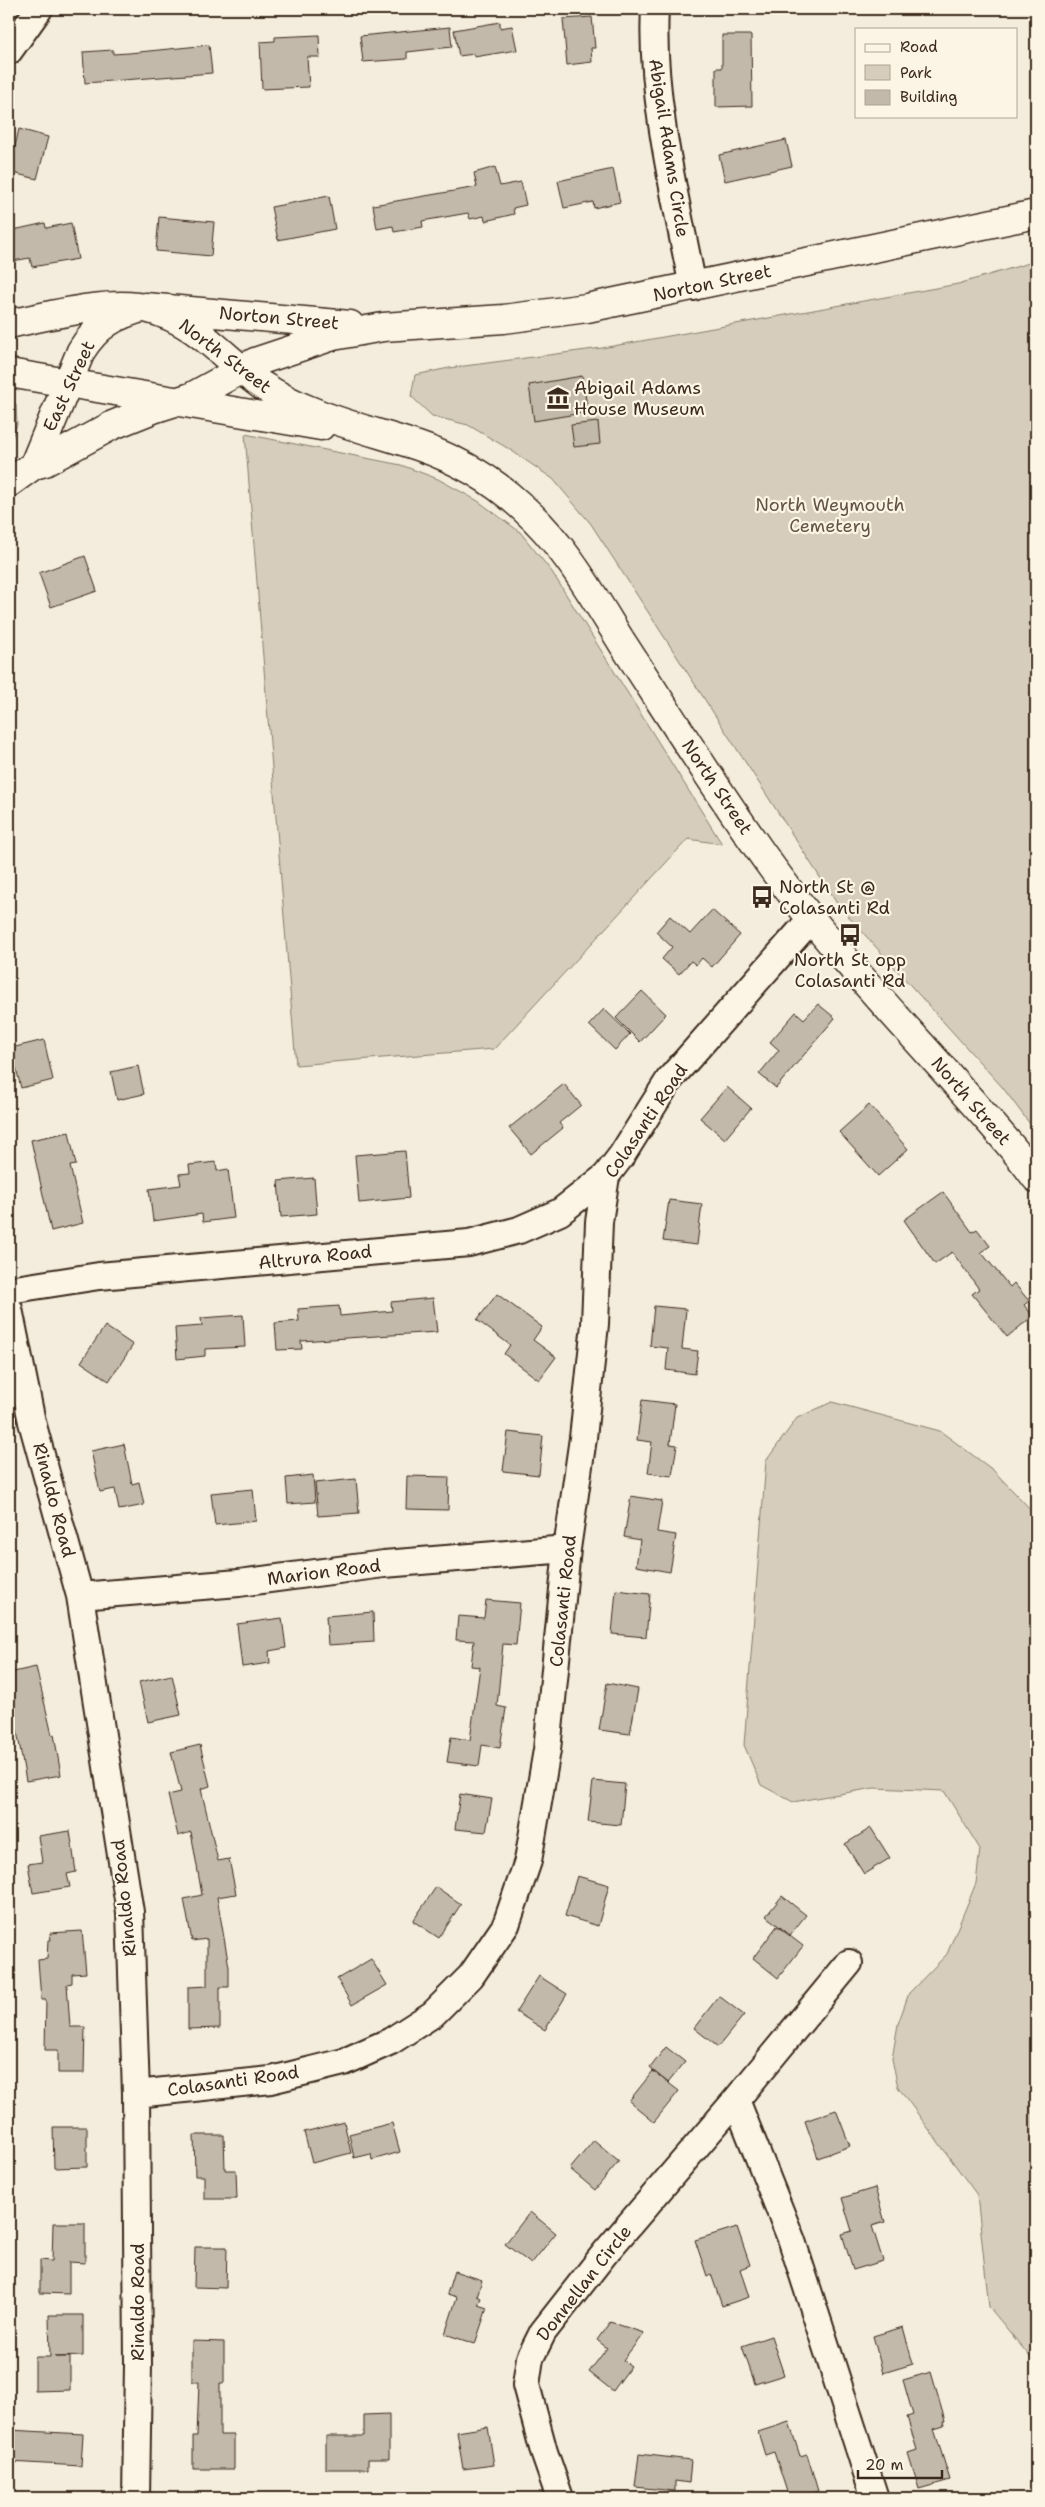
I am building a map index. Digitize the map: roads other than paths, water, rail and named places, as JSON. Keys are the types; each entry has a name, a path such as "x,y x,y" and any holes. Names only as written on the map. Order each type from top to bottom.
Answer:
{"street":[{"path":"9,51 39,9"},
{"name":"Abigail Adams Circle","path":"655,9 653,44 662,120 693,287"},
{"name":"Norton Street","path":"178,402 272,355 312,342 384,327 541,315 693,287 1036,214"},
{"name":"Norton Street","path":"145,307 384,327"},
{"name":"North Street","path":"9,324 80,310 145,307 175,317 189,325 241,370 278,395 342,424 418,446 473,471 506,494 544,529 572,564 732,811 775,872 812,918 1036,1178"},
{"name":"East Street","path":"34,465 81,351 100,326 112,318 145,307"},
{"name":"North Street","path":"9,373 377,435"},
{"name":"East Street","path":"9,483 34,465 134,416 178,402"},
{"name":"Colasanti Road","path":"136,2094 271,2080 344,2062 391,2041 433,2014 471,1976 506,1925 528,1861 547,1750 567,1549 583,1438 594,1334 599,1222 606,1176 622,1155 669,1080 812,918"},
{"name":"Altrura Road","path":"9,1290 99,1276 469,1243 519,1230 560,1212 606,1176"},
{"name":"Rinaldo Road","path":"9,1309 32,1422 80,1596 130,1912 136,2094 138,2364 136,2498"},
{"name":"Marion Road","path":"80,1596 239,1583 384,1564 567,1549"},
{"name":"Donnellan Circle","path":"560,2498 544,2452 526,2385 530,2358 543,2332 599,2260 736,2100 849,1963"},
{"path":"736,2100 792,2240 875,2498"}],"place":[{"name":"Abigail Adams House Museum","path":"558,398"},
{"name":"North St @ Colasanti Rd","path":"762,897"},
{"name":"North St opp Colasanti Rd","path":"850,935"}],"park label":[{"name":"North Weymouth Cemetery","path":"830,515"}]}
